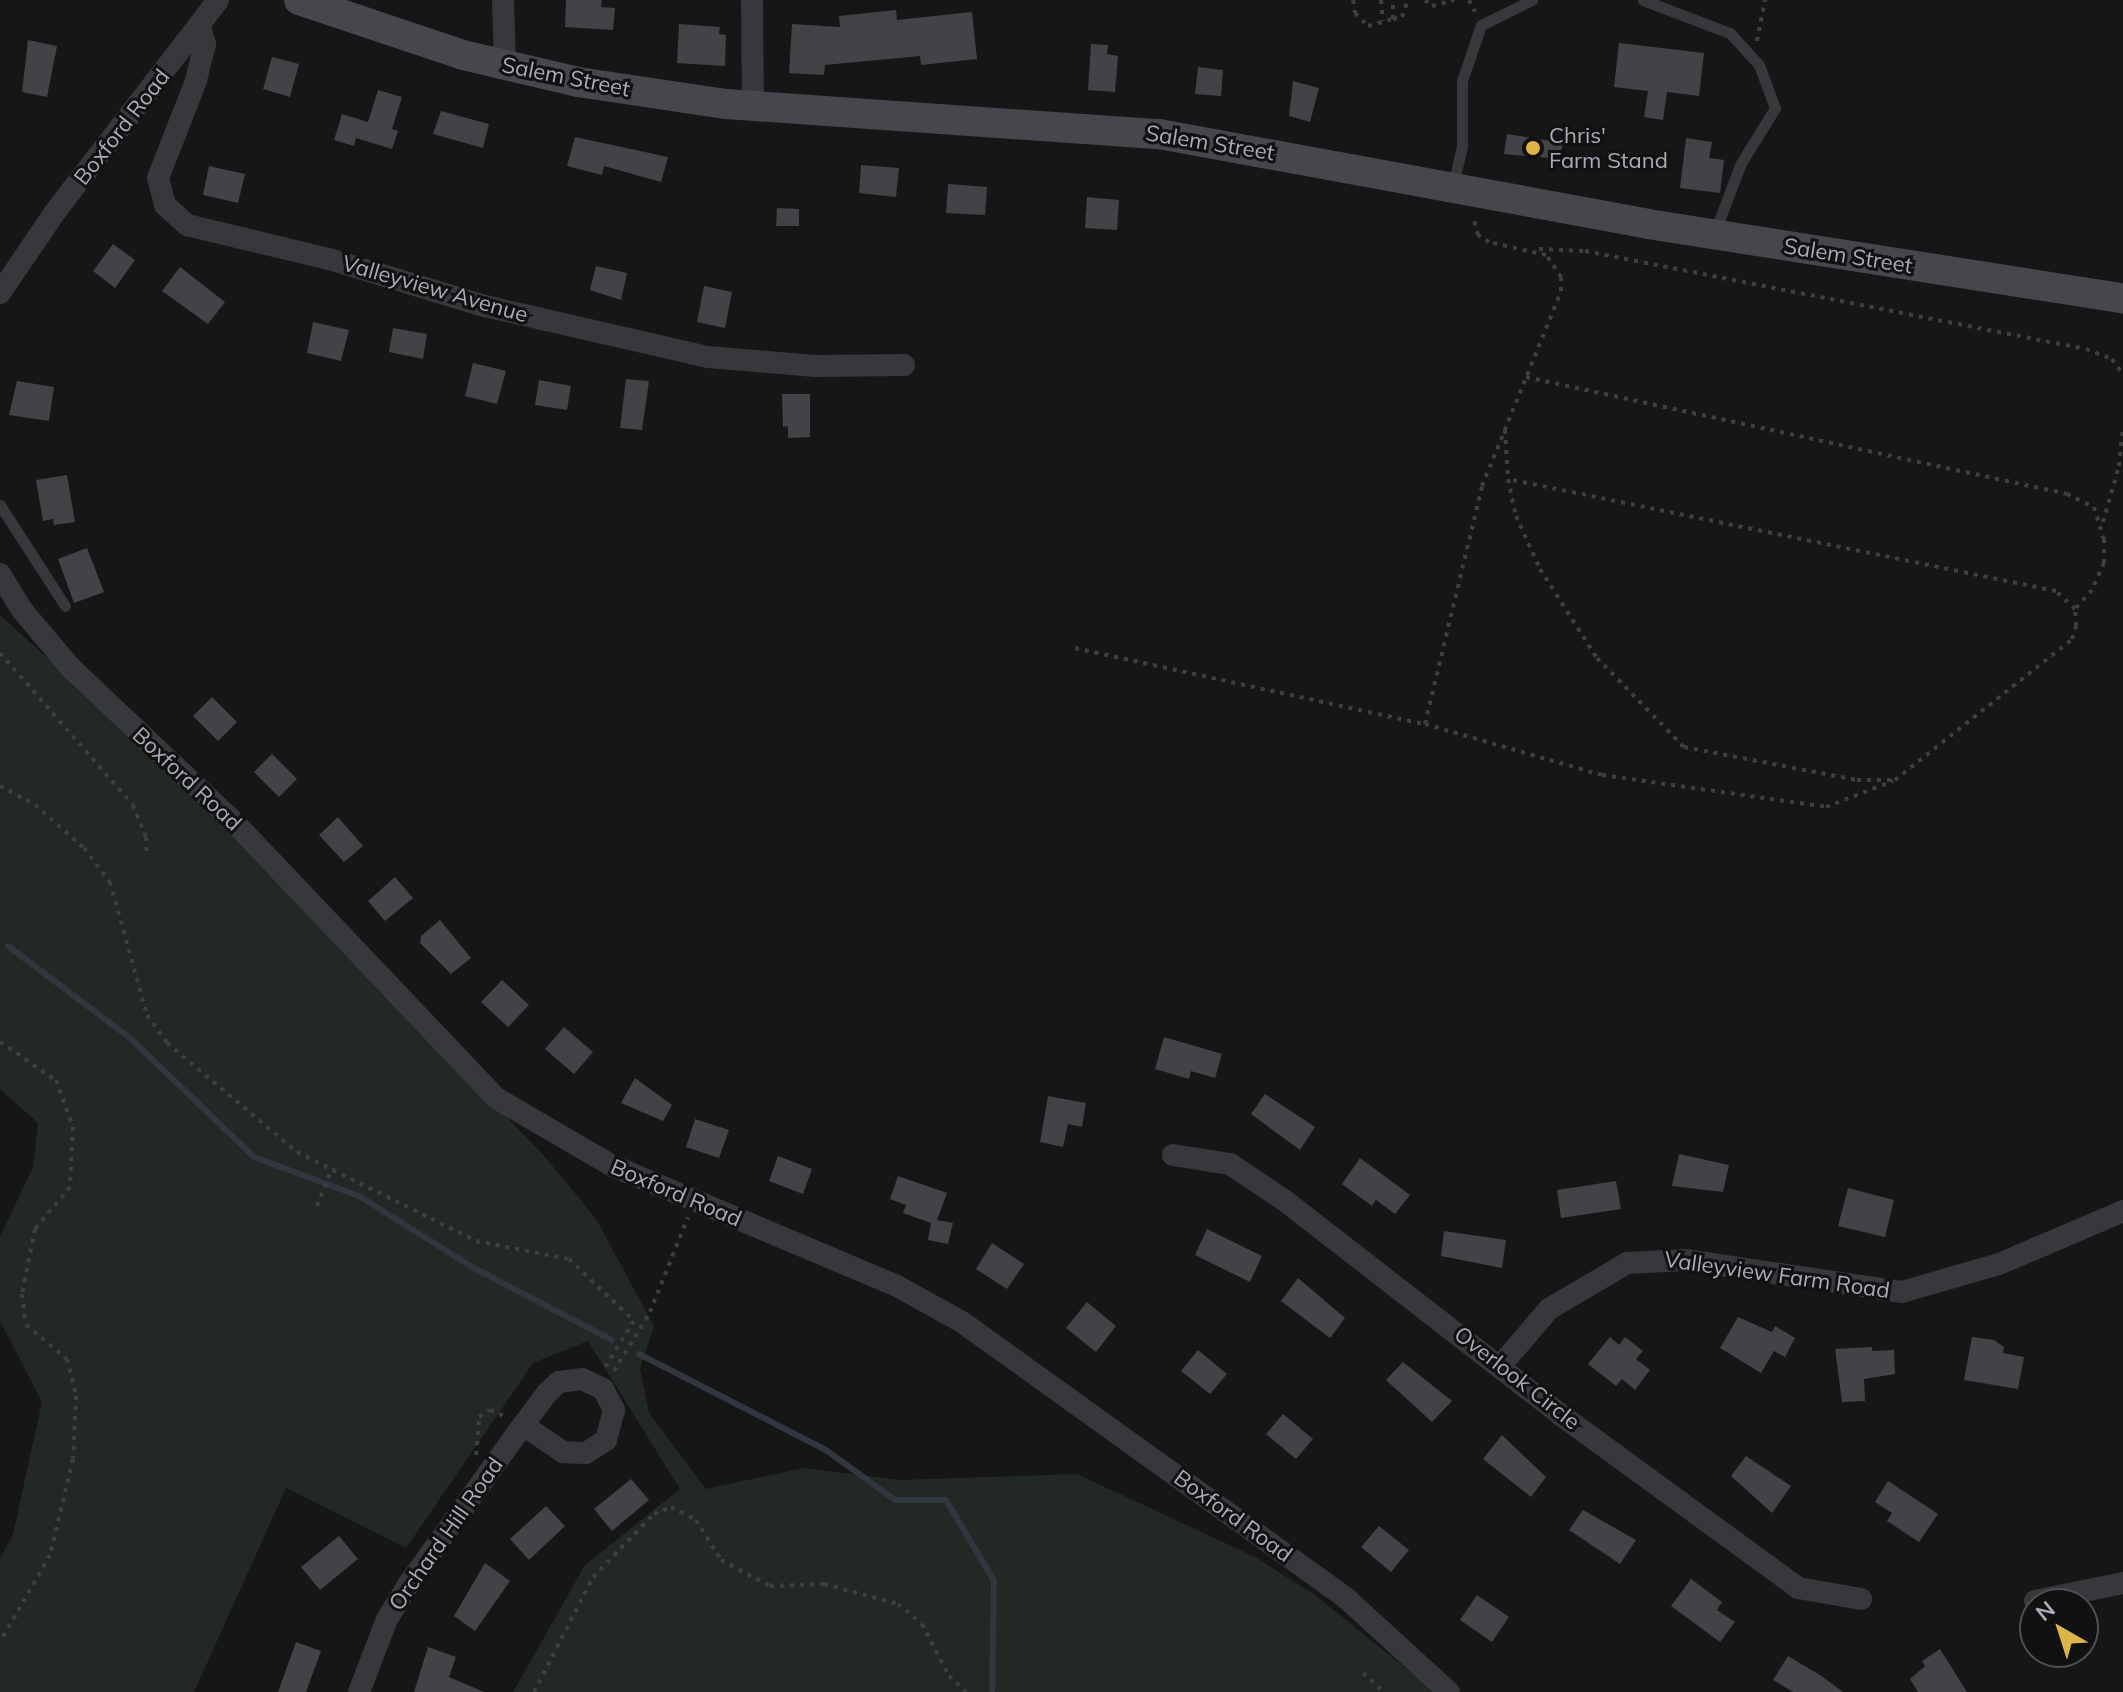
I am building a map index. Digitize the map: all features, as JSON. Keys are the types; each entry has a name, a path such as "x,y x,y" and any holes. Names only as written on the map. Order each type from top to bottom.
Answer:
{"main road":[{"name":"Salem Street","path":"299,0 505,65 578,82 753,106 1159,134 1713,234 2123,298"}],"street":[{"name":"Boxford Road","path":"0,293 39,232 218,0"},
{"path":"503,0 505,65"},
{"path":"752,0 753,106"},
{"name":"Valleyview Avenue","path":"199,25 205,44 196,81 158,178 165,205 187,225 329,259 485,306 708,357 815,366 904,365"},
{"name":"Boxford Road","path":"0,574 22,610 70,667 237,825 496,1098 613,1166 897,1286 962,1322 1347,1599 1449,1692"},
{"name":"Overlook Circle","path":"1173,1155 1230,1164 1502,1364 1561,1415 1798,1588 1861,1599"},
{"name":"Valleyview Farm Road","path":"1502,1364 1549,1309 1627,1263 1685,1260 1902,1292 1999,1264 2123,1211"},
{"name":"Orchard Hill Road","path":"359,1692 387,1619 519,1422 559,1382 582,1379 601,1382"},
{"path":"519,1422 563,1452 593,1450 606,1440 614,1418 601,1382"},
{"path":"2099,1588 2123,1583"}],"lane":[{"path":"1465,188 1462,81 1481,25 1532,0"},
{"path":"1643,0 1730,33 1754,59 1775,108 1741,163 1713,234"},
{"path":"0,505 65,606"}],"path":[{"path":"1353,0 1355,13 1368,26 1405,13 1408,0"},
{"path":"1381,0 1383,21"},
{"path":"1393,0 1393,19"},
{"path":"1425,0 1439,6 1454,0"},
{"path":"1754,59 1765,0"},
{"path":"1465,188 1478,235 1489,242 1585,251 2086,349 2112,359 2123,374"},
{"path":"1425,724 1482,486 1561,291 1554,261 1537,248"},
{"path":"1526,377 2067,494 2094,507 2103,522"},
{"path":"1075,648 1425,724 1581,771 1826,807 1895,780 2072,639 2075,609 2092,590 2104,563 2103,522 2119,466 2123,427"},
{"path":"1505,430 1508,479 1516,516 1571,624 1684,747 1857,780 1895,780"},
{"path":"1508,479 2056,591 2075,609"},
{"path":"0,653 133,805 146,837 147,857"},
{"path":"0,786 45,814 84,848 110,882 147,1015 157,1032 271,1136 476,1241 569,1259 634,1321 601,1382"},
{"path":"0,1042 56,1080 73,1127 70,1187 35,1229 22,1294 26,1325 67,1359 76,1396 73,1459 50,1555 0,1642"},
{"path":"317,1206 332,1168"},
{"path":"601,1382 650,1312 694,1200"},
{"path":"490,1410 519,1422"},
{"path":"534,1692 593,1577 654,1514 671,1507 696,1520 721,1560 770,1586 824,1584 898,1604 922,1624 949,1676 966,1692"},
{"path":"1363,1673 1384,1692"}],"shaded area":[{"path":"0,615 208,804 546,1158 596,1219 654,1326 640,1369 649,1413 706,1489 803,1468 899,1480 1077,1474 1255,1557 1315,1595 1435,1692 513,1692 585,1565 680,1489 588,1341 533,1363 406,1548 286,1488 194,1692 0,1692 0,1559 13,1534 42,1402 0,1321 0,1237 33,1167 38,1123 0,1089"}],"building":[{"path":"566,0 602,0 601,7 615,8 613,30 565,27"},
{"path":"896,10 897,20 972,12 977,59 921,65 920,56 825,65 824,75 789,73 792,24 840,27 839,16"},
{"path":"679,24 720,27 719,34 726,35 725,66 677,63"},
{"path":"28,40 57,46 47,97 22,92"},
{"path":"1619,43 1704,53 1699,96 1667,92 1663,120 1644,117 1648,91 1614,87"},
{"path":"1091,44 1108,45 1107,54 1118,56 1115,92 1088,90"},
{"path":"272,57 299,64 290,97 263,89"},
{"path":"1198,67 1223,70 1221,96 1195,94"},
{"path":"1293,81 1319,88 1310,122 1289,116"},
{"path":"378,90 402,97 392,129 398,131 392,149 356,138 354,146 334,140 342,114 368,122"},
{"path":"441,111 489,124 483,148 433,134"},
{"name":"Chris' Farm Stand","path":"1507,134 1563,143 1560,159 1504,154"},
{"path":"575,137 668,157 661,182 604,166 602,175 567,166"},
{"path":"1686,138 1712,142 1709,158 1724,160 1720,193 1680,188"},
{"path":"861,165 899,168 896,197 859,193"},
{"path":"209,166 245,174 238,203 203,195"},
{"path":"948,184 987,187 985,215 946,213"},
{"path":"1087,197 1119,200 1117,230 1085,228"},
{"path":"777,208 799,209 799,226 776,226"},
{"path":"113,244 135,260 115,288 93,271"},
{"path":"596,266 627,273 621,300 590,290"},
{"path":"180,267 225,302 208,324 162,291"},
{"path":"704,286 732,292 725,328 697,322"},
{"path":"313,322 349,330 341,361 307,353"},
{"path":"393,328 427,334 423,359 389,352"},
{"path":"473,363 506,371 497,404 465,396"},
{"path":"626,379 649,381 642,430 620,428"},
{"path":"539,380 571,386 567,410 535,405"},
{"path":"17,381 54,387 49,421 9,415"},
{"path":"782,394 810,394 810,437 788,438 788,426 783,427"},
{"path":"67,475 75,522 54,525 53,519 43,521 36,480"},
{"path":"87,548 104,592 74,603 58,559"},
{"path":"212,697 237,722 218,741 193,716"},
{"path":"272,754 297,779 279,797 254,772"},
{"path":"338,817 363,846 344,862 319,835"},
{"path":"395,877 413,898 385,921 368,901"},
{"path":"440,920 471,958 451,974 420,943 421,936"},
{"path":"502,980 529,1005 508,1027 481,1002"},
{"path":"564,1027 593,1052 574,1074 545,1049"},
{"path":"1164,1037 1222,1054 1215,1078 1191,1071 1189,1079 1155,1069"},
{"path":"635,1078 672,1105 663,1121 621,1103"},
{"path":"1265,1094 1315,1127 1300,1150 1251,1114"},
{"path":"1048,1096 1086,1103 1082,1127 1068,1124 1063,1147 1040,1142"},
{"path":"695,1119 729,1130 719,1158 686,1147"},
{"path":"1679,1154 1729,1165 1723,1192 1672,1186"},
{"path":"778,1156 812,1169 803,1194 769,1181"},
{"path":"1360,1158 1410,1195 1395,1214 1376,1200 1372,1206 1342,1184"},
{"path":"898,1176 947,1193 937,1220 953,1223 948,1244 928,1240 931,1223 903,1213 906,1205 890,1199"},
{"path":"1616,1181 1621,1209 1561,1218 1557,1190"},
{"path":"1848,1188 1894,1200 1885,1237 1838,1226"},
{"path":"1207,1229 1262,1256 1250,1282 1195,1255"},
{"path":"1444,1231 1506,1240 1502,1268 1441,1256"},
{"path":"992,1243 1024,1264 1007,1289 976,1269"},
{"path":"1298,1278 1345,1318 1330,1338 1281,1301"},
{"path":"1087,1302 1116,1326 1096,1352 1066,1328"},
{"path":"1738,1317 1772,1332 1775,1326 1795,1338 1785,1357 1774,1351 1761,1373 1720,1348"},
{"path":"1610,1337 1619,1345 1625,1337 1643,1351 1636,1359 1650,1370 1635,1390 1622,1379 1616,1386 1588,1364"},
{"path":"1972,1337 1994,1340 2004,1347 2003,1353 2024,1357 2018,1389 1964,1380"},
{"path":"1872,1347 1872,1351 1894,1350 1895,1374 1864,1379 1865,1401 1842,1402 1835,1349"},
{"path":"1198,1350 1227,1374 1210,1394 1181,1371"},
{"path":"1403,1362 1452,1401 1432,1422 1386,1380"},
{"path":"1283,1414 1313,1439 1296,1459 1266,1434"},
{"path":"1502,1435 1546,1477 1531,1497 1483,1459"},
{"path":"1746,1456 1791,1486 1772,1513 1731,1476"},
{"path":"631,1479 649,1500 612,1531 594,1509"},
{"path":"1888,1481 1938,1514 1919,1542 1887,1521 1892,1513 1875,1502"},
{"path":"546,1506 565,1526 529,1560 510,1539"},
{"path":"1583,1510 1636,1540 1620,1564 1569,1530"},
{"path":"1379,1526 1409,1550 1391,1572 1361,1547"},
{"path":"339,1536 358,1559 320,1590 301,1567"},
{"path":"485,1563 510,1581 475,1631 454,1616"},
{"path":"1691,1579 1722,1602 1717,1610 1735,1622 1720,1642 1671,1606"},
{"path":"1477,1595 1509,1617 1492,1642 1460,1620"},
{"path":"296,1642 321,1651 306,1692 278,1692"},
{"path":"428,1647 456,1657 449,1677 484,1692 414,1692"},
{"path":"1940,1649 1967,1692 1918,1692 1910,1679 1925,1666 1922,1661"},
{"path":"1788,1656 1843,1692 1793,1692 1773,1680"}],"waterway":[{"path":"8,946 130,1038 254,1157 359,1196 474,1268 612,1340"},
{"path":"639,1354 826,1450 895,1500 946,1500 994,1581 992,1691"}],"place":[{"name":"Chris' Farm Stand","path":"1533,148"}]}
